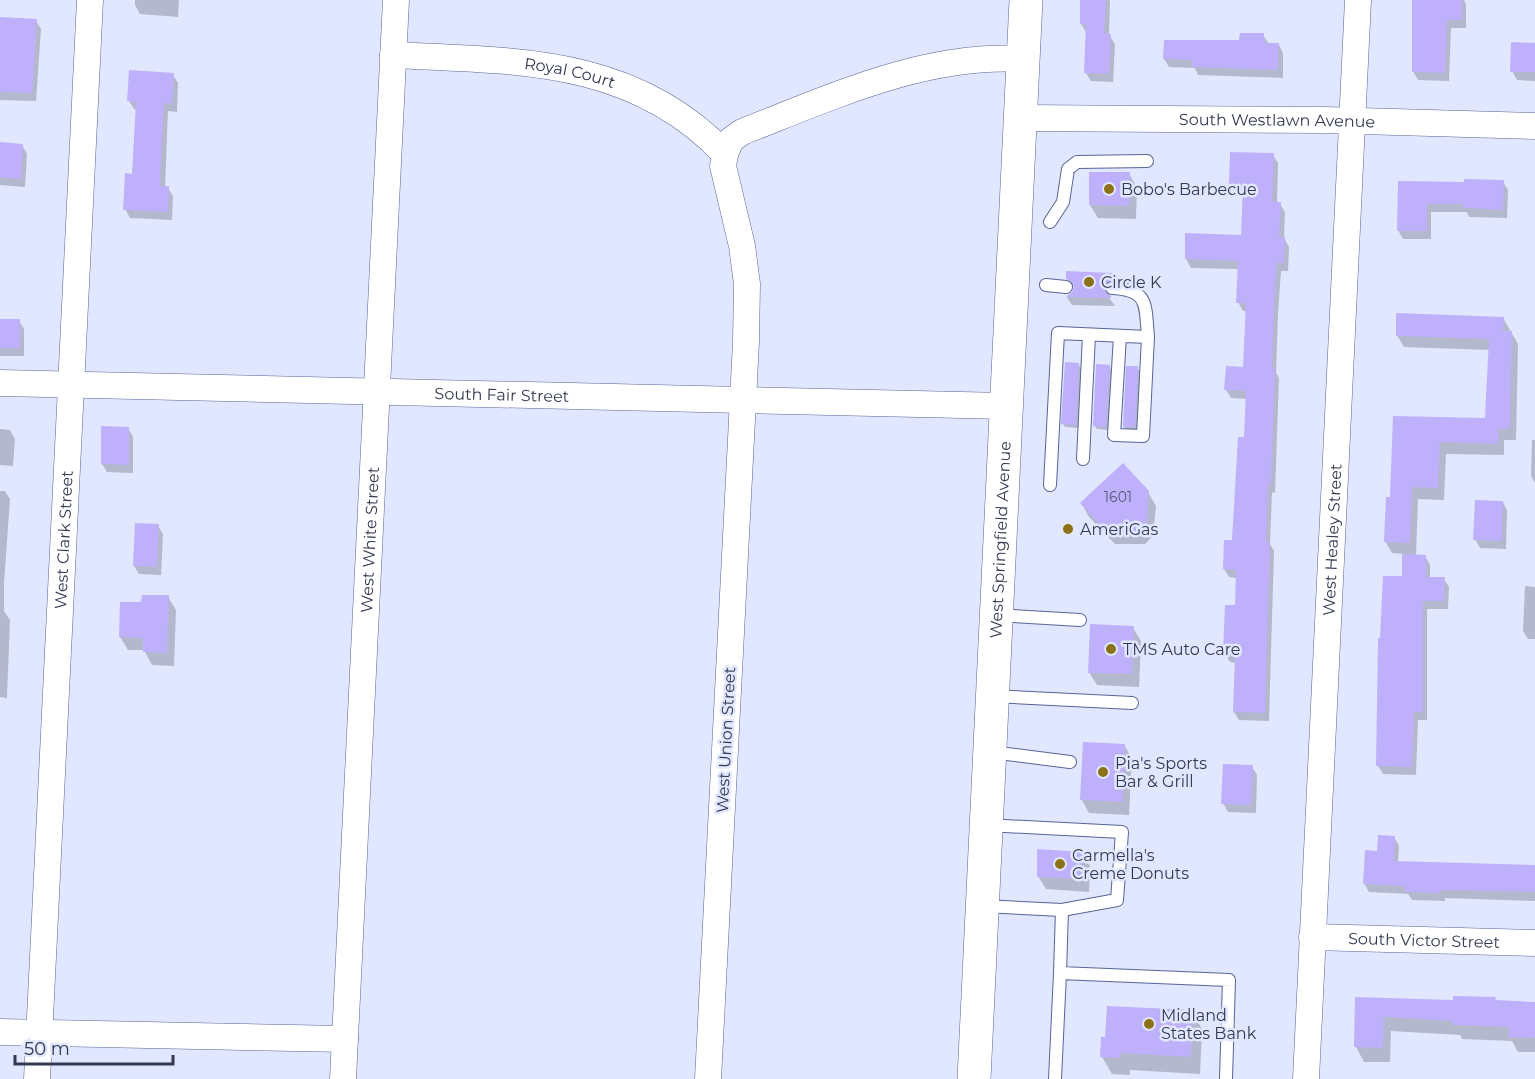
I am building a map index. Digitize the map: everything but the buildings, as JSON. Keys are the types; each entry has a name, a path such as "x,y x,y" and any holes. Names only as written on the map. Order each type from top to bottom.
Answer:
{"main road":[{"name":"West Springfield Avenue","path":"974,1079 1026,0"}],"street":[{"name":"West Clark Street","path":"37,1079 90,0"},
{"name":"West White Street","path":"343,1079 396,0"},
{"name":"West Healey Street","path":"1306,1079 1358,0"},
{"name":"Royal Court","path":"393,55 503,61 560,67 595,75 663,104 690,122 725,154"},
{"path":"743,400 747,284 742,246 723,165 725,154 732,140 742,132 862,85 970,59 1023,59"},
{"name":"South Westlawn Avenue","path":"1021,118 1352,121 1535,126"},
{"name":"South Fair Street","path":"0,383 1006,406"},
{"name":"West Union Street","path":"708,1079 743,400"},
{"name":"South Victor Street","path":"1312,937 1535,943"},
{"path":"0,1032 345,1039"}],"lane":[{"path":"1050,222 1063,202 1068,169 1077,162 1147,161"},
{"path":"1046,285 1066,287"},
{"path":"1112,288 1129,289 1139,295 1146,308 1148,337 1143,436 1114,435 1120,336"},
{"path":"1050,484 1058,333 1148,337"},
{"path":"1083,459 1089,335"},
{"path":"996,615 1080,620"},
{"path":"992,695 1132,703"},
{"path":"990,752 1070,762"},
{"path":"982,906 1062,909 1117,900 1122,832 986,825"},
{"path":"1055,1079 1062,909"},
{"path":"1060,973 1229,980 1226,1079"}],"place":[{"name":"Bobo's Barbecue","path":"1109,189"},
{"name":"Circle K","path":"1089,282"},
{"name":"AmeriGas","path":"1068,529"},
{"name":"TMS Auto Care","path":"1111,649"},
{"name":"Pia's Sports Bar & Grill","path":"1103,772"},
{"name":"Carmella's Creme Donuts","path":"1060,864"},
{"name":"Midland States Bank","path":"1149,1024"}]}
